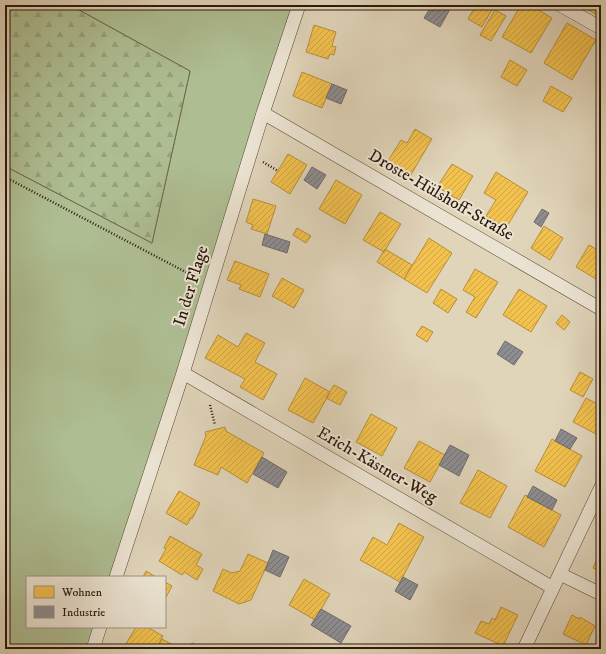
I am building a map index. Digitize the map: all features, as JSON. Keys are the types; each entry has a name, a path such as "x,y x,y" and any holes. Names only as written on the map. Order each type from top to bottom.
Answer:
{"street":[{"name":"In der Flage","path":"116,576 183,373 263,113 299,5"},
{"path":"560,5 601,28"},
{"name":"Droste-Hülshoff-Straße","path":"263,113 601,309"},
{"name":"Erich-Kästner-Weg","path":"183,373 553,588"},
{"path":"524,649 601,487"},
{"path":"560,574 601,594"},
{"path":"93,649 100,628"}],"path":[{"path":"5,177 210,285"}],"green space":[{"path":"5,5 70,5 190,71 152,243 5,166"},
{"path":"70,5 296,5 112,576 26,576 26,628 95,628 88,649 5,649 5,166 152,243 190,71"}],"building: Wohnen":[{"path":"476,5 498,5 495,10 493,8 482,27 468,19"},
{"path":"521,5 530,5 552,18 531,53 502,37"},
{"path":"586,5 598,5 599,16 585,8"},
{"path":"495,10 506,16 491,41 480,35"},
{"path":"567,23 596,40 572,80 544,63"},
{"path":"314,25 336,32 332,46 336,47 334,55 330,54 328,59 306,52"},
{"path":"510,60 527,70 517,86 501,77"},
{"path":"302,72 332,84 322,108 293,96"},
{"path":"551,86 572,98 563,112 543,101"},
{"path":"415,129 432,139 409,178 386,164 401,140 407,143"},
{"path":"288,154 307,165 290,194 271,182"},
{"path":"452,164 473,176 459,200 437,187"},
{"path":"496,172 528,192 506,228 486,216 496,200 484,193"},
{"path":"336,180 362,195 345,224 319,209"},
{"path":"253,199 276,206 267,234 251,229 253,225 246,222"},
{"path":"380,212 401,224 384,252 363,240"},
{"path":"544,226 563,238 550,260 531,248"},
{"path":"297,228 311,236 306,243 293,235"},
{"path":"429,238 452,253 427,293 404,279"},
{"path":"589,245 601,252 601,282 576,267"},
{"path":"385,249 412,265 404,279 377,262"},
{"path":"235,261 269,274 260,297 239,289 241,285 227,280"},
{"path":"475,269 498,282 476,318 466,312 475,297 463,290"},
{"path":"282,278 304,290 294,308 272,296"},
{"path":"441,289 457,299 448,313 433,303"},
{"path":"519,289 547,306 531,332 503,315"},
{"path":"562,315 570,322 564,330 556,323"},
{"path":"422,326 433,332 427,342 416,335"},
{"path":"246,333 265,343 255,362 277,374 263,400 240,387 245,379 205,358 218,335 238,347"},
{"path":"580,372 593,379 583,397 570,390"},
{"path":"305,378 330,392 313,423 288,410"},
{"path":"334,385 347,392 340,405 326,398"},
{"path":"586,398 601,406 601,424 596,434 573,422"},
{"path":"371,414 397,428 382,456 356,442"},
{"path":"225,427 226,431 264,453 247,483 221,467 218,475 194,465 206,436 205,432"},
{"path":"552,439 582,456 565,487 535,471"},
{"path":"419,441 445,455 430,482 404,468"},
{"path":"478,470 507,486 490,518 460,503"},
{"path":"179,491 200,503 192,519 191,518 187,525 166,513"},
{"path":"525,495 561,515 544,547 508,527"},
{"path":"399,523 424,537 400,582 360,560 373,537 387,545"},
{"path":"170,536 202,554 196,565 203,569 197,580 184,572 182,575 159,561 166,549 164,548"},
{"path":"601,550 601,571 593,568"},
{"path":"248,554 268,563 251,600 239,604 213,591 223,569 232,573 240,571"},
{"path":"146,571 154,576 144,576"},
{"path":"304,579 330,594 315,620 289,605"},
{"path":"166,583 172,586 166,597"},
{"path":"501,607 518,615 503,646 475,633 481,621 489,624 492,618 495,620"},
{"path":"572,615 579,619 580,617 595,626 586,645 563,634"},
{"path":"135,628 149,628 163,636 156,649 123,649"},
{"path":"162,639 173,645 171,649 156,649"},
{"path":"192,643 201,647 201,649 187,649"}],"building: Industrie":[{"path":"432,5 439,5 449,11 440,27 424,18"},
{"path":"332,84 347,90 341,104 326,98"},
{"path":"312,167 326,175 317,189 304,180"},
{"path":"542,209 549,213 541,227 534,222"},
{"path":"265,234 290,242 287,253 262,245"},
{"path":"505,341 523,352 514,365 497,354"},
{"path":"561,429 577,438 570,449 555,441"},
{"path":"450,445 469,455 459,476 439,465"},
{"path":"262,457 287,472 278,488 253,474"},
{"path":"533,486 557,500 552,510 527,497"},
{"path":"273,550 289,557 280,577 265,570"},
{"path":"403,577 418,585 410,600 395,591"},
{"path":"321,609 351,626 341,643 311,625"}]}
